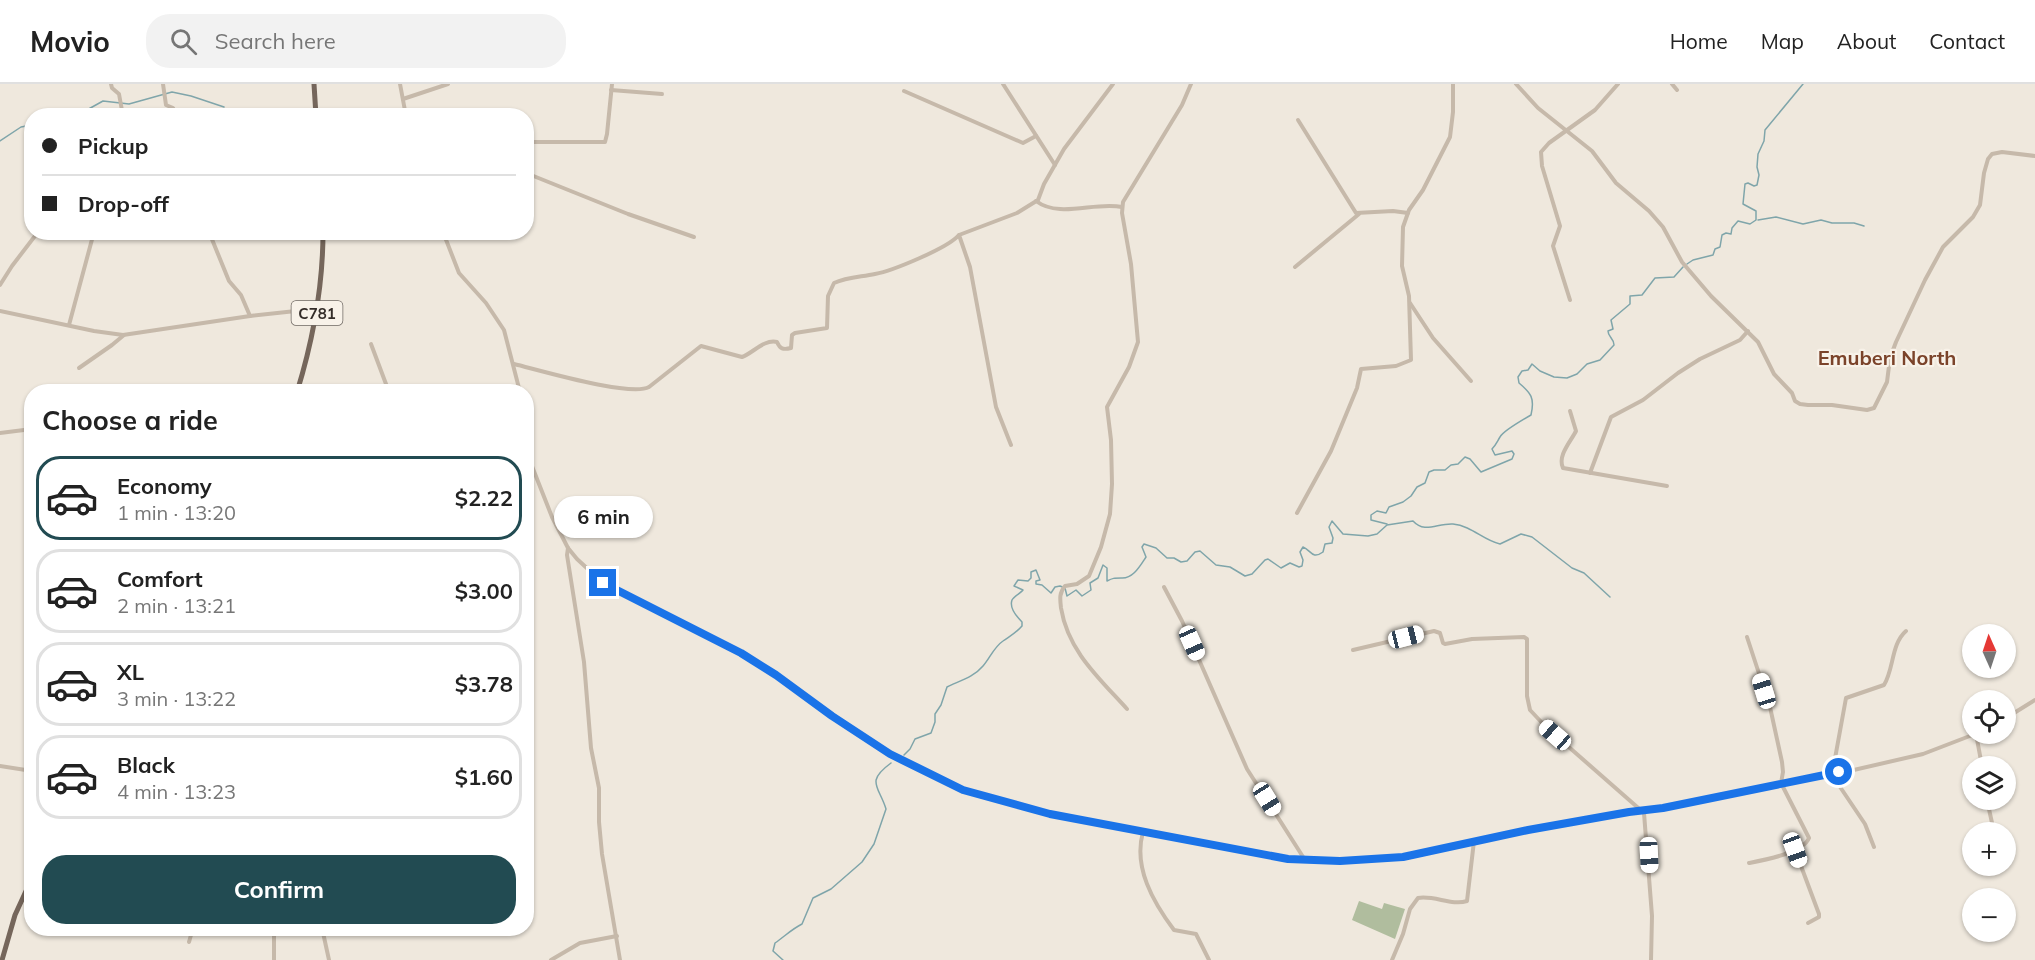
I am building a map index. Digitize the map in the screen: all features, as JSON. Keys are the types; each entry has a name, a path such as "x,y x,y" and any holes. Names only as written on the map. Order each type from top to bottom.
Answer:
{"main road":[{"path":"314,84 316,108"},
{"name":"C781","path":"299,384 316,315 323,240"},
{"path":"2,960 15,915 24,895"}],"street":[{"path":"111,84 119,94 122,108"},
{"path":"163,84 166,105 173,108"},
{"path":"400,84 405,108"},
{"path":"403,99 448,84"},
{"path":"534,142 605,142 612,84"},
{"path":"1003,84 1055,165"},
{"path":"514,364 640,391 649,387 701,346 742,357 746,356 750,350 772,341 777,342 784,350 791,348 792,335 795,333 827,328 828,296 834,282 888,271 941,248 959,235 1017,213 1036,201 1064,149 1113,84"},
{"path":"1127,709 1075,650 1068,634 1060,597 1064,587 1077,584 1089,576 1101,548 1110,514 1112,484 1111,440 1107,407 1129,367 1138,342 1131,264 1122,207 1132,185 1158,147 1182,105 1191,84"},
{"path":"1297,513 1331,451 1357,388 1361,369 1396,366 1410,360 1409,303 1402,266 1402,237 1408,213 1423,190 1450,137 1454,112 1453,84"},
{"path":"1516,84 1538,108 1596,154 1616,183 1649,211 1663,227 1682,262 1722,308 1758,342 1774,374 1800,404 1832,405 1867,410 1874,408 1887,382 1890,358 1896,342 1925,280 1943,247 1973,217 1980,205 1988,159 1992,154 2002,152 2035,156"},
{"path":"1570,300 1553,246 1560,226 1542,166 1541,152 1549,143 1595,110 1618,84"},
{"path":"1672,84 1677,90"},
{"path":"611,90 662,94"},
{"path":"904,91 1023,143 1036,135"},
{"path":"1298,120 1355,212 1359,214"},
{"path":"534,176 628,214 694,237"},
{"path":"1036,201 1046,208 1056,209 1122,207"},
{"path":"1295,267 1359,214 1408,213"},
{"path":"959,235 970,267 996,407 1011,444"},
{"path":"0,285 32,240"},
{"path":"69,325 92,240"},
{"path":"212,240 229,281 241,295 250,316"},
{"path":"446,240 459,273 490,308 504,330 518,384"},
{"path":"1409,303 1432,338 1472,381"},
{"path":"0,311 124,334 305,310 316,315"},
{"path":"1590,473 1611,417 1643,400 1678,372 1740,340 1748,331"},
{"path":"79,368 124,334"},
{"path":"371,344 386,384"},
{"path":"1570,411 1576,430 1561,463 1565,469 1667,486"},
{"path":"0,433 24,430"},
{"path":"534,470 549,511 567,548 603,583 741,653 882,749 928,775 989,799 1050,814 1269,856 1306,860 1387,859 1642,809 1673,806 1781,783 1832,775 1923,754 1962,739"},
{"path":"567,548 584,662 591,748 599,788 602,854 620,960"},
{"path":"1164,587 1182,621 1247,769 1306,860"},
{"path":"1353,650 1434,631 1440,633 1445,644 1472,639 1526,638 1528,642 1527,696 1530,710 1537,719 1623,796 1642,809 1646,820 1650,865 1652,916 1650,960"},
{"path":"1874,847 1865,824 1832,775 1846,698 1884,685 1899,640 1906,631"},
{"path":"1747,637 1771,709 1782,762 1781,783 1809,838 1806,845 1795,850 1749,863"},
{"path":"2016,712 2035,700"},
{"path":"0,766 24,770"},
{"path":"1143,832 1140,853 1146,883 1174,930 1197,934 1209,960"},
{"path":"1392,960 1410,909 1418,898 1433,898 1458,903 1467,901 1474,841"},
{"path":"1795,850 1819,914 1819,917 1808,923"},
{"path":"189,942 191,936"},
{"path":"274,936 274,960"},
{"path":"324,936 329,960"},
{"path":"551,960 580,943 616,936"}],"green space":[{"path":"1359,901 1382,909 1384,903 1405,909 1395,939 1352,920"}],"waterway":[{"path":"1687,264 1693,260 1713,255 1715,249 1720,247 1722,235 1731,234 1732,228 1738,221 1750,224 1756,220 1756,211 1743,204 1745,184 1757,185 1758,154 1764,141 1765,130 1803,84"},
{"path":"90,108 103,101 129,104 172,92 224,107"},
{"path":"0,141 24,126"},
{"path":"1758,220 1776,217 1803,224 1821,220 1864,226"},
{"path":"1387,524 1371,520 1371,515 1377,511 1386,513 1389,507 1403,502 1417,487 1425,483 1429,472 1445,470 1451,465 1458,464 1465,457 1470,459 1481,472 1512,459 1514,454 1512,451 1495,455 1492,449 1505,432 1531,415 1531,396 1519,383 1518,377 1522,371 1528,370 1532,364 1540,371 1554,377 1567,378 1577,374 1587,364 1600,360 1614,345 1608,331 1613,329 1611,320 1630,304 1630,296 1642,295 1655,278 1674,277 1683,267"},
{"path":"904,755 915,739 931,733 935,714 941,705 947,687 979,670 997,646 1022,626 1011,603 1023,590 1014,586 1018,580 1028,581 1031,578 1031,572 1036,570 1040,580 1036,581 1036,584 1042,585 1051,593 1055,587 1060,586 1065,588 1067,596 1076,590 1082,596 1091,590 1090,583 1098,578 1103,565 1107,568 1107,581 1133,574 1146,557 1142,547 1144,544 1156,548 1167,558 1174,558 1181,562 1187,561 1195,552 1200,551 1216,565 1230,567 1245,576 1252,574 1268,559 1281,568 1290,563 1302,566 1303,560 1300,552 1303,547 1316,555 1323,552 1325,544 1332,543 1333,538 1329,527 1332,521 1343,534 1368,536 1377,534 1387,525 1413,521 1422,527 1453,524 1466,527 1500,544 1521,534 1532,537 1572,568 1584,573 1610,597"},
{"path":"783,960 773,951 775,943 802,924 813,898 831,889 862,862 874,844 886,809 876,780 883,769 891,763"}],"district":[{"name":"Emuberi North","path":"1887,357"}],"route":[{"path":"603,583 640,604 741,653 890,754 928,775 963,790 1050,814 1288,859 1340,861 1403,857 1528,830 1642,809 1663,808 1839,772"}]}
